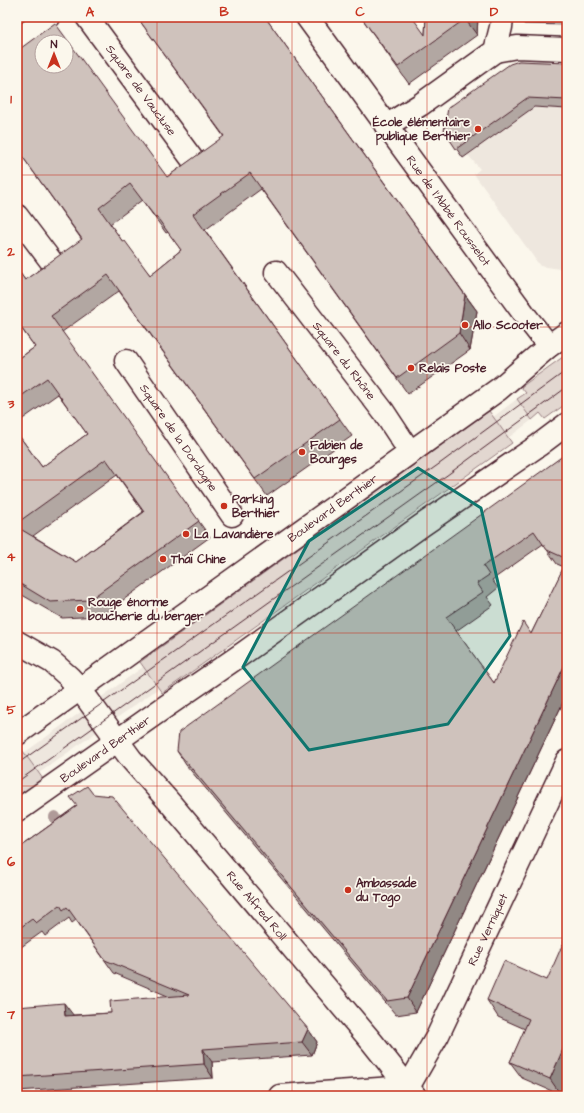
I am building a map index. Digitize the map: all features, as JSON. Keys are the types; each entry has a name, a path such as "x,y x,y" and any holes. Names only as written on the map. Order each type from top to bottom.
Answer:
{"street":[{"path":"17,40 49,17"},
{"name":"Square de Vaucluse","path":"87,17 195,163"},
{"name":"Rue de l'Abbé Rousselot","path":"307,17 549,346"},
{"path":"495,51 502,17"},
{"path":"386,126 420,105 495,51 517,47 567,49"},
{"path":"17,216 54,265"},
{"name":"Square du Rhône","path":"276,272 383,411 410,452"},
{"name":"Boulevard Berthier","path":"17,734 499,388 549,346 567,333"},
{"name":"Square de la Dordogne","path":"126,361 232,515"},
{"name":"Boulevard Berthier","path":"17,811 567,424"},
{"name":"Rue Alfred Roll","path":"17,642 52,662 69,677 142,772 171,804 372,1042 408,1093"},
{"name":"Rue Verniquet","path":"408,1093 438,1035 567,760"},
{"path":"280,1096 408,1093"}],"highlighted area":[{"path":"418,468 481,508 510,636 448,724 309,750 243,667 309,541"}],"shaded area":[{"path":"533,108 567,109 567,270 540,266 474,174 480,169 468,155"},
{"path":"567,354 567,403 545,419 540,413 532,420 517,399 526,393 521,387"},
{"path":"517,399 532,420 508,438 493,417"},
{"path":"489,411 512,443 162,693 140,662"},
{"path":"143,667 159,688 39,773 24,753"},
{"path":"20,747 43,779 17,797 17,749"}],"building":[{"path":"137,17 265,17 465,295 459,333 397,378 250,173 193,214 340,419 255,479 108,275 51,316 199,521 89,600 50,602 17,582 17,527 76,562 144,512 106,459 17,523 17,433 42,467 87,434 47,378 17,399 17,360 35,347 17,322 17,269 25,280 82,239 17,149 17,51 34,38 34,74 74,74 74,49 167,177 224,136","holes":["130,184 155,217 156,216 181,250 150,275 125,241 123,242 99,208"]},
{"path":"361,17 412,17 425,35 426,17 465,17 465,19 398,67"},
{"path":"55,23 63,34 40,34"},
{"name":"École élémentaire publique Berthier","path":"519,61 567,63 567,100 527,98 456,149 444,131 448,108 510,64"},
{"path":"567,453 567,559 547,550 534,531 483,566 489,575 477,583 483,592 446,617 494,683 523,622 531,634 567,560 567,660 407,998 387,1001 177,751 179,732"},
{"path":"87,786 93,794 112,796 308,1029 302,1042 203,1049 204,1064 17,1077 17,1007 64,1003 65,1016 111,1013 110,1001 189,995 105,960 67,907 63,910 60,905 36,923 32,919 17,930 17,849 77,806 70,797"},
{"path":"564,941 567,942 567,1040 550,1079 510,1062 529,1019 487,1000 504,961 547,980"}],"tram line":[{"path":"17,764 442,462 567,370"},
{"path":"17,782 450,473 567,387"}],"place":[{"name":"École élémentaire publique Berthier","path":"478,129"},
{"name":"Allo Scooter","path":"465,325"},
{"name":"Relais Poste","path":"411,368"},
{"name":"Fabien de Bourges","path":"302,452"},
{"name":"Parking Berthier","path":"224,506"},
{"name":"La Lavandière","path":"186,534"},
{"name":"Thaï Chine","path":"163,559"},
{"name":"Rouge énorme boucherie du berger","path":"80,609"},
{"name":"Ambassade du Togo","path":"348,890"}]}
